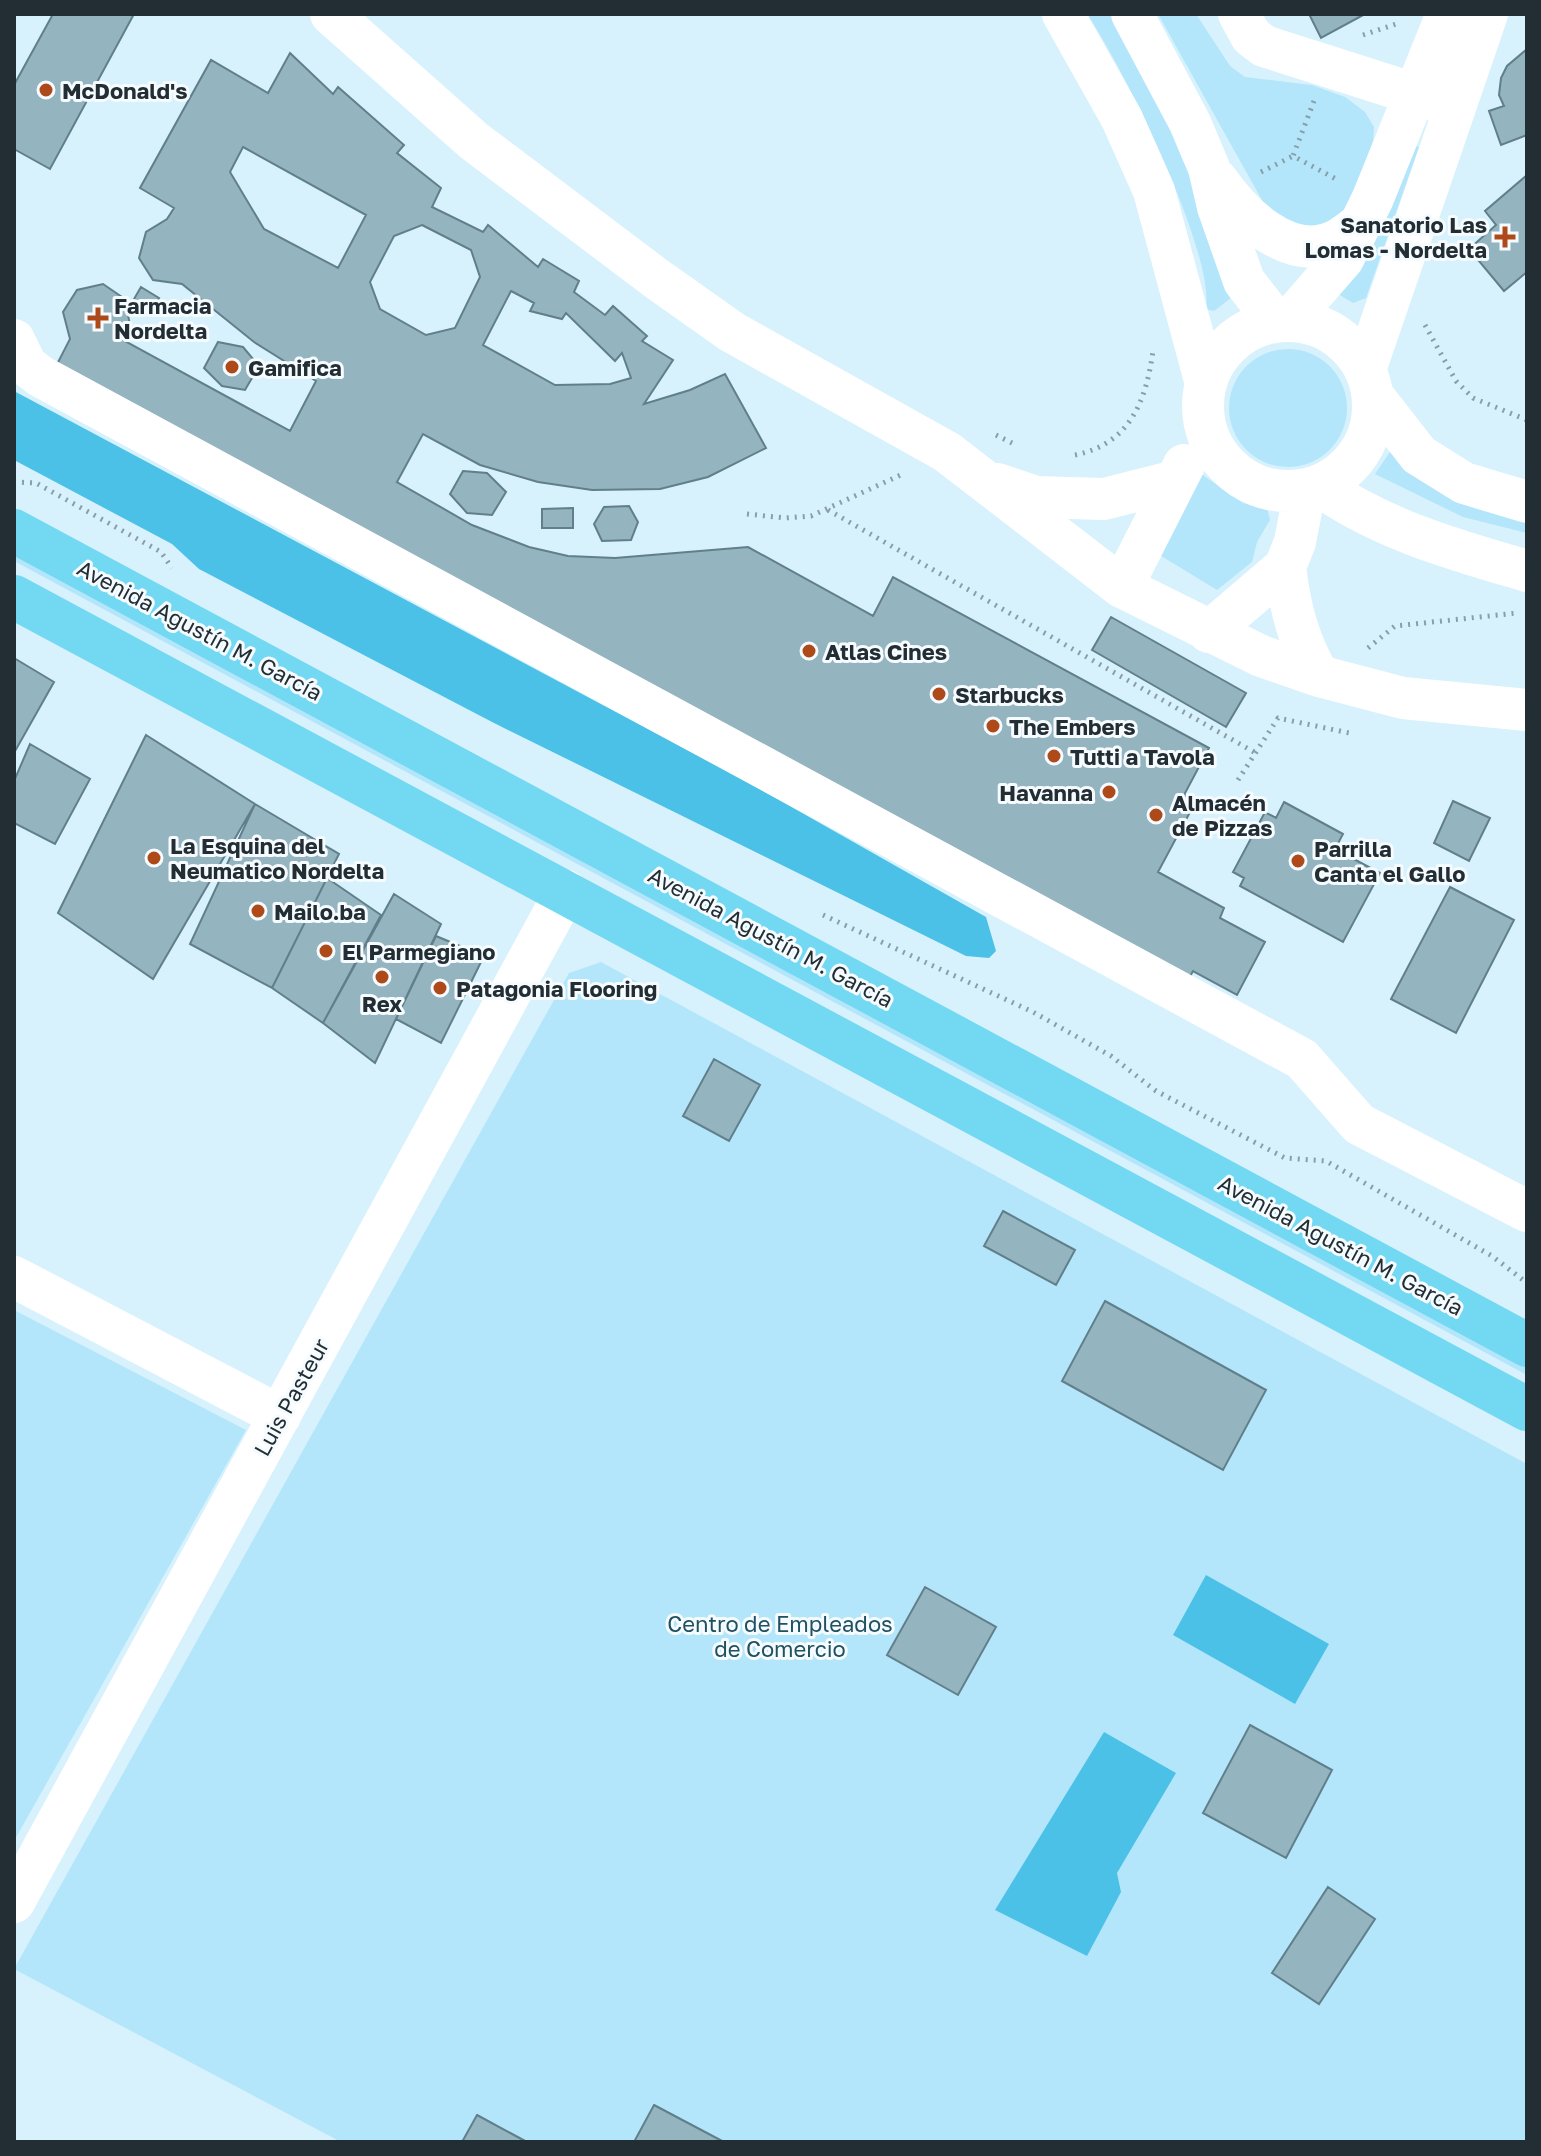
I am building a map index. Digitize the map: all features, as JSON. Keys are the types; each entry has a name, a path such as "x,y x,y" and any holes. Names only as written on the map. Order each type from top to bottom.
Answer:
{"main road":[{"name":"Avenida Agustín M. García","path":"14,531 1527,1345"},
{"path":"14,597 1527,1409"}],"street":[{"path":"331,14 474,141 670,289 732,332 947,452 1122,587 1209,632 1319,676 1403,698 1527,710"},
{"path":"1063,14 1122,119 1154,191 1204,398 1210,440 1226,464 1249,482 1276,491 1312,488 1343,471 1362,450 1372,424 1369,383 1487,14"},
{"path":"1132,14 1190,123 1209,168 1244,281 1282,322"},
{"path":"1239,14 1251,36 1264,46 1456,107"},
{"path":"1282,322 1343,259 1361,223 1416,93 1430,16"},
{"path":"1209,168 1231,199 1267,233 1293,243 1334,242 1361,223"},
{"path":"1122,587 1189,455 1216,361 1232,342 1253,329 1282,322 1313,325 1334,335 1352,350 1369,383 1419,455 1464,483 1527,502"},
{"path":"14,340 26,365 40,376 1302,1059 1359,1124 1527,1211"},
{"path":"981,480 1036,497 1104,499 1175,481"},
{"path":"1209,632 1285,567 1312,488"},
{"path":"1312,488 1437,544 1527,571"},
{"path":"1285,567 1290,608 1305,652 1319,676"},
{"name":"Luis Pasteur","path":"14,1902 566,891"},
{"path":"14,1277 280,1416"}],"path":[{"path":"1350,39 1430,16"},
{"path":"1252,176 1293,156 1317,93"},
{"path":"1293,156 1342,182"},
{"path":"1423,313 1425,328 1456,381 1473,398 1527,420"},
{"path":"1068,456 1092,452 1116,438 1135,418 1147,386 1154,346"},
{"path":"996,435 1023,449"},
{"path":"747,514 785,518 811,516 909,470"},
{"path":"14,482 36,483 161,552 178,576"},
{"path":"828,510 1254,752"},
{"path":"1362,654 1379,636 1395,626 1527,612"},
{"path":"1238,780 1278,718 1354,734"},
{"path":"811,910 1033,1012 1111,1056 1156,1091 1285,1158 1326,1161 1492,1256 1527,1283"}],"green space":[{"path":"1087,14 1117,14 1194,170 1240,291 1214,311 1206,309 1205,281 1196,245 1163,159 1122,74"},
{"path":"1158,14 1196,14 1230,66 1245,77 1312,85 1345,97 1365,112 1374,127 1373,143 1344,213 1323,226 1302,228 1278,221 1263,202"},
{"path":"1411,144 1419,147 1366,298 1353,303 1333,291"},
{"path":"1288,349 1311,354 1330,366 1342,385 1347,408 1342,431 1330,450 1311,462 1288,467 1265,462 1246,450 1234,431 1229,408 1234,385 1246,366 1265,354"},
{"path":"1394,446 1527,515 1527,533 1463,517 1375,474"},
{"path":"1200,473 1243,503 1267,508 1270,520 1257,542 1252,562 1217,590 1158,554"},
{"path":"14,548 1527,1361 1527,1375 14,561"},
{"name":"Centro de Empleados de Comercio","path":"601,962 1527,1464 1527,2142 341,2142 14,1969 569,973"},
{"path":"14,1310 246,1430 14,1841"}],"water":[{"path":"14,391 751,784 986,917 996,951 989,958 966,956 494,723 199,569 172,544 14,460"},
{"path":"1206,1575 1329,1644 1295,1704 1173,1635"},
{"path":"1104,1732 1176,1773 1117,1873 1121,1892 1087,1956 995,1910"}],"building":[{"path":"53,14 134,14 50,169 14,149 14,85"},
{"path":"1309,14 1365,14 1321,38"},
{"path":"1527,49 1527,135 1501,145 1489,111 1504,106 1499,95 1501,78 1507,66"},
{"path":"290,53 333,94 338,87 404,145 397,153 441,188 432,207 483,232 488,225 538,267 543,259 579,281 574,292 605,315 613,306 647,336 642,341 673,360 644,404 690,390 725,374 766,448 708,477 660,489 592,490 538,482 480,465 423,434 397,482 472,525 529,547 568,556 615,558 748,547 873,616 893,577 1209,748 1184,795 1196,801 1158,872 1224,908 1220,918 1265,942 1237,995 1193,971 1186,984 53,372 70,339 63,312 77,290 103,284 125,299 130,325 121,339 290,431 316,381 254,342 182,284 153,280 139,258 146,232 167,219 174,208 140,188 211,60 268,93","holes":["243,147 366,215 338,268 264,229 230,172","422,225 471,250 480,277 455,328 426,335 380,309 370,282 394,236","511,291 534,303 530,311 562,319 566,313 615,361 622,353 631,378 610,384 555,385 483,345"]},
{"name":"Sanatorio Las Lomas - Nordelta","path":"1527,175 1527,272 1504,291 1469,249 1496,225 1485,211"},
{"path":"141,287 159,298 152,309 134,299"},
{"name":"Gamifica","path":"218,342 243,347 259,366 245,390 222,386 204,368"},
{"path":"463,471 487,473 506,492 492,515 467,513 450,494"},
{"path":"629,506 638,522 631,540 602,541 594,524 604,507"},
{"path":"573,508 573,528 542,528 542,509"},
{"path":"1111,617 1246,693 1226,727 1092,650"},
{"path":"14,658 54,682 14,753"},
{"name":"La Esquina del Neumatico Nordelta","path":"146,735 255,804 153,979 58,913"},
{"path":"30,744 90,779 55,844 14,823 14,781"},
{"path":"1453,801 1490,818 1469,861 1434,843"},
{"name":"Parrilla Canta el Gallo","path":"1284,802 1343,834 1335,849 1380,873 1343,942 1240,886 1244,878 1233,872 1265,812 1276,818"},
{"name":"Mailo.ba","path":"255,804 339,854 272,988 190,944"},
{"name":"El Parmegiano","path":"327,878 381,915 323,1023 272,988"},
{"path":"1450,887 1514,920 1456,1033 1391,999"},
{"name":"Rex","path":"394,894 441,924 375,1063 323,1023"},
{"name":"Patagonia Flooring","path":"436,936 484,956 441,1043 396,1019"},
{"path":"714,1059 760,1085 729,1141 683,1116"},
{"path":"1003,1211 1075,1250 1056,1285 984,1246"},
{"path":"1105,1301 1266,1390 1223,1470 1062,1381"},
{"path":"925,1587 996,1627 958,1695 887,1655"},
{"path":"1250,1725 1332,1770 1286,1858 1203,1813"},
{"path":"1328,1887 1375,1919 1319,2004 1272,1973"},
{"path":"654,2105 724,2142 634,2142"},
{"path":"477,2115 527,2142 462,2142"}],"place":[{"name":"McDonald's","path":"46,90"},
{"name":"Sanatorio Las Lomas - Nordelta","path":"1505,237"},
{"name":"Farmacia Nordelta","path":"98,318"},
{"name":"Gamifica","path":"232,367"},
{"name":"Atlas Cines","path":"809,651"},
{"name":"Starbucks","path":"939,694"},
{"name":"The Embers","path":"993,726"},
{"name":"Tutti a Tavola","path":"1054,756"},
{"name":"Havanna","path":"1109,792"},
{"name":"Almacén de Pizzas","path":"1156,815"},
{"name":"La Esquina del Neumatico Nordelta","path":"154,858"},
{"name":"Parrilla Canta el Gallo","path":"1298,861"},
{"name":"Mailo.ba","path":"258,911"},
{"name":"El Parmegiano","path":"326,951"},
{"name":"Rex","path":"382,977"},
{"name":"Patagonia Flooring","path":"440,988"}]}
